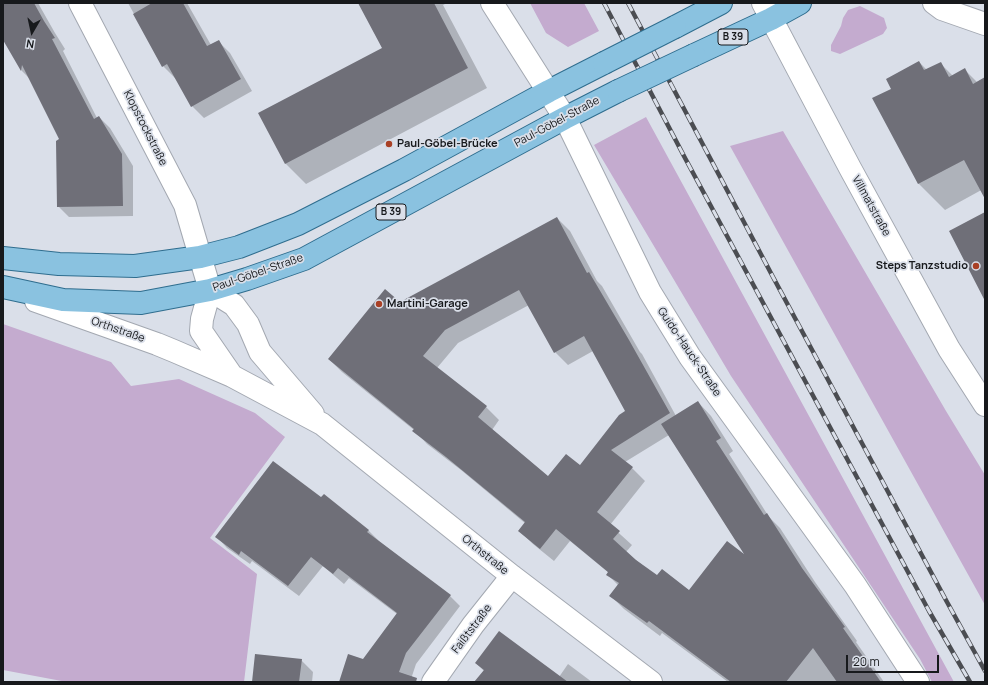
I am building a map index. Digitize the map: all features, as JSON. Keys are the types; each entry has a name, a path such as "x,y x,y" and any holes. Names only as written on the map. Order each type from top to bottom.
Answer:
{"main road":[{"path":"3,258 59,264 135,266 200,257 240,247 298,224 404,170 549,91 721,3"},
{"name":"B 39","path":"767,11 800,3"},
{"name":"Paul-Göbel-Straße","path":"3,289 63,300 141,304 210,290 304,259 618,90 694,55 767,11"}],"street":[{"name":"Klopstockstraße","path":"80,3 185,205 200,257"},
{"name":"Guido-Hauck-Straße","path":"492,3 565,118 650,292 690,357 855,585 918,682"},
{"path":"934,3 942,9 985,24"},
{"name":"Villmatstraße","path":"767,11 949,349 985,405"},
{"path":"200,257 210,290"},
{"name":"Orthstraße","path":"3,289 157,344 232,376 322,424 512,576 651,682"},
{"name":"Orthstraße","path":"232,376 201,331 202,319 210,290 234,304 248,324 260,352 322,424"},
{"name":"Faißtstraße","path":"433,682 473,625 512,576"}],"shaded area":[{"path":"530,3 584,3 599,31 568,47 546,33"},
{"path":"860,6 884,18 887,28 883,34 840,54 831,51 831,45 848,10"},
{"path":"646,117 954,682 932,682 920,659 731,376 594,145"},
{"path":"783,131 946,411 985,475 985,605 730,146"},
{"path":"3,324 111,362 131,386 179,379 255,413 285,437 210,538 257,574 244,682 67,682 3,670"}],"building":[{"path":"3,3 34,3 55,38 52,39 94,119 99,116 122,154 123,206 57,207 56,141 59,139 22,65 21,71 3,40"},
{"path":"152,3 183,3 207,46 219,40 241,79 191,107 167,64 162,67 133,14"},
{"path":"358,3 434,3 468,68 285,164 258,113 382,48"},
{"path":"919,61 924,70 941,62 949,77 965,68 973,84 985,77 985,199 964,160 918,184 872,98 891,89 886,79"},
{"name":"Steps Tanzstudio","path":"985,212 985,301 949,231"},
{"path":"557,217 587,273 589,272 670,413 611,450 633,467 597,512 620,531 613,539 636,560 657,575 662,569 689,590 727,541 744,554 661,424 698,401 721,438 716,441 764,515 767,513 802,568 845,627 843,628 881,682 837,682 813,648 786,682 731,682 649,621 647,623 609,596 619,583 606,575 608,572 556,529 540,549 518,531 525,522 412,431 414,429 328,359 385,289 400,302","holes":["519,290 554,353 584,336 625,411 619,415 580,465 566,454 548,476 478,417 487,406 423,356 445,330"]},
{"path":"273,461 321,497 324,494 369,530 367,532 451,595 406,653 399,672 417,678 416,682 339,682 348,654 363,659 397,613 338,568 333,574 311,557 288,586 241,551 239,555 215,537"},
{"path":"499,631 568,682 474,682 484,670 475,663"},
{"path":"255,654 302,659 299,682 252,682"}],"railway":[{"path":"604,3 685,158 929,611 970,682"},
{"path":"628,3 773,277 985,671"}],"place":[{"name":"Paul-Göbel-Brücke","path":"389,144"},
{"name":"Steps Tanzstudio","path":"976,266"},
{"name":"Martini-Garage","path":"379,304"}]}
